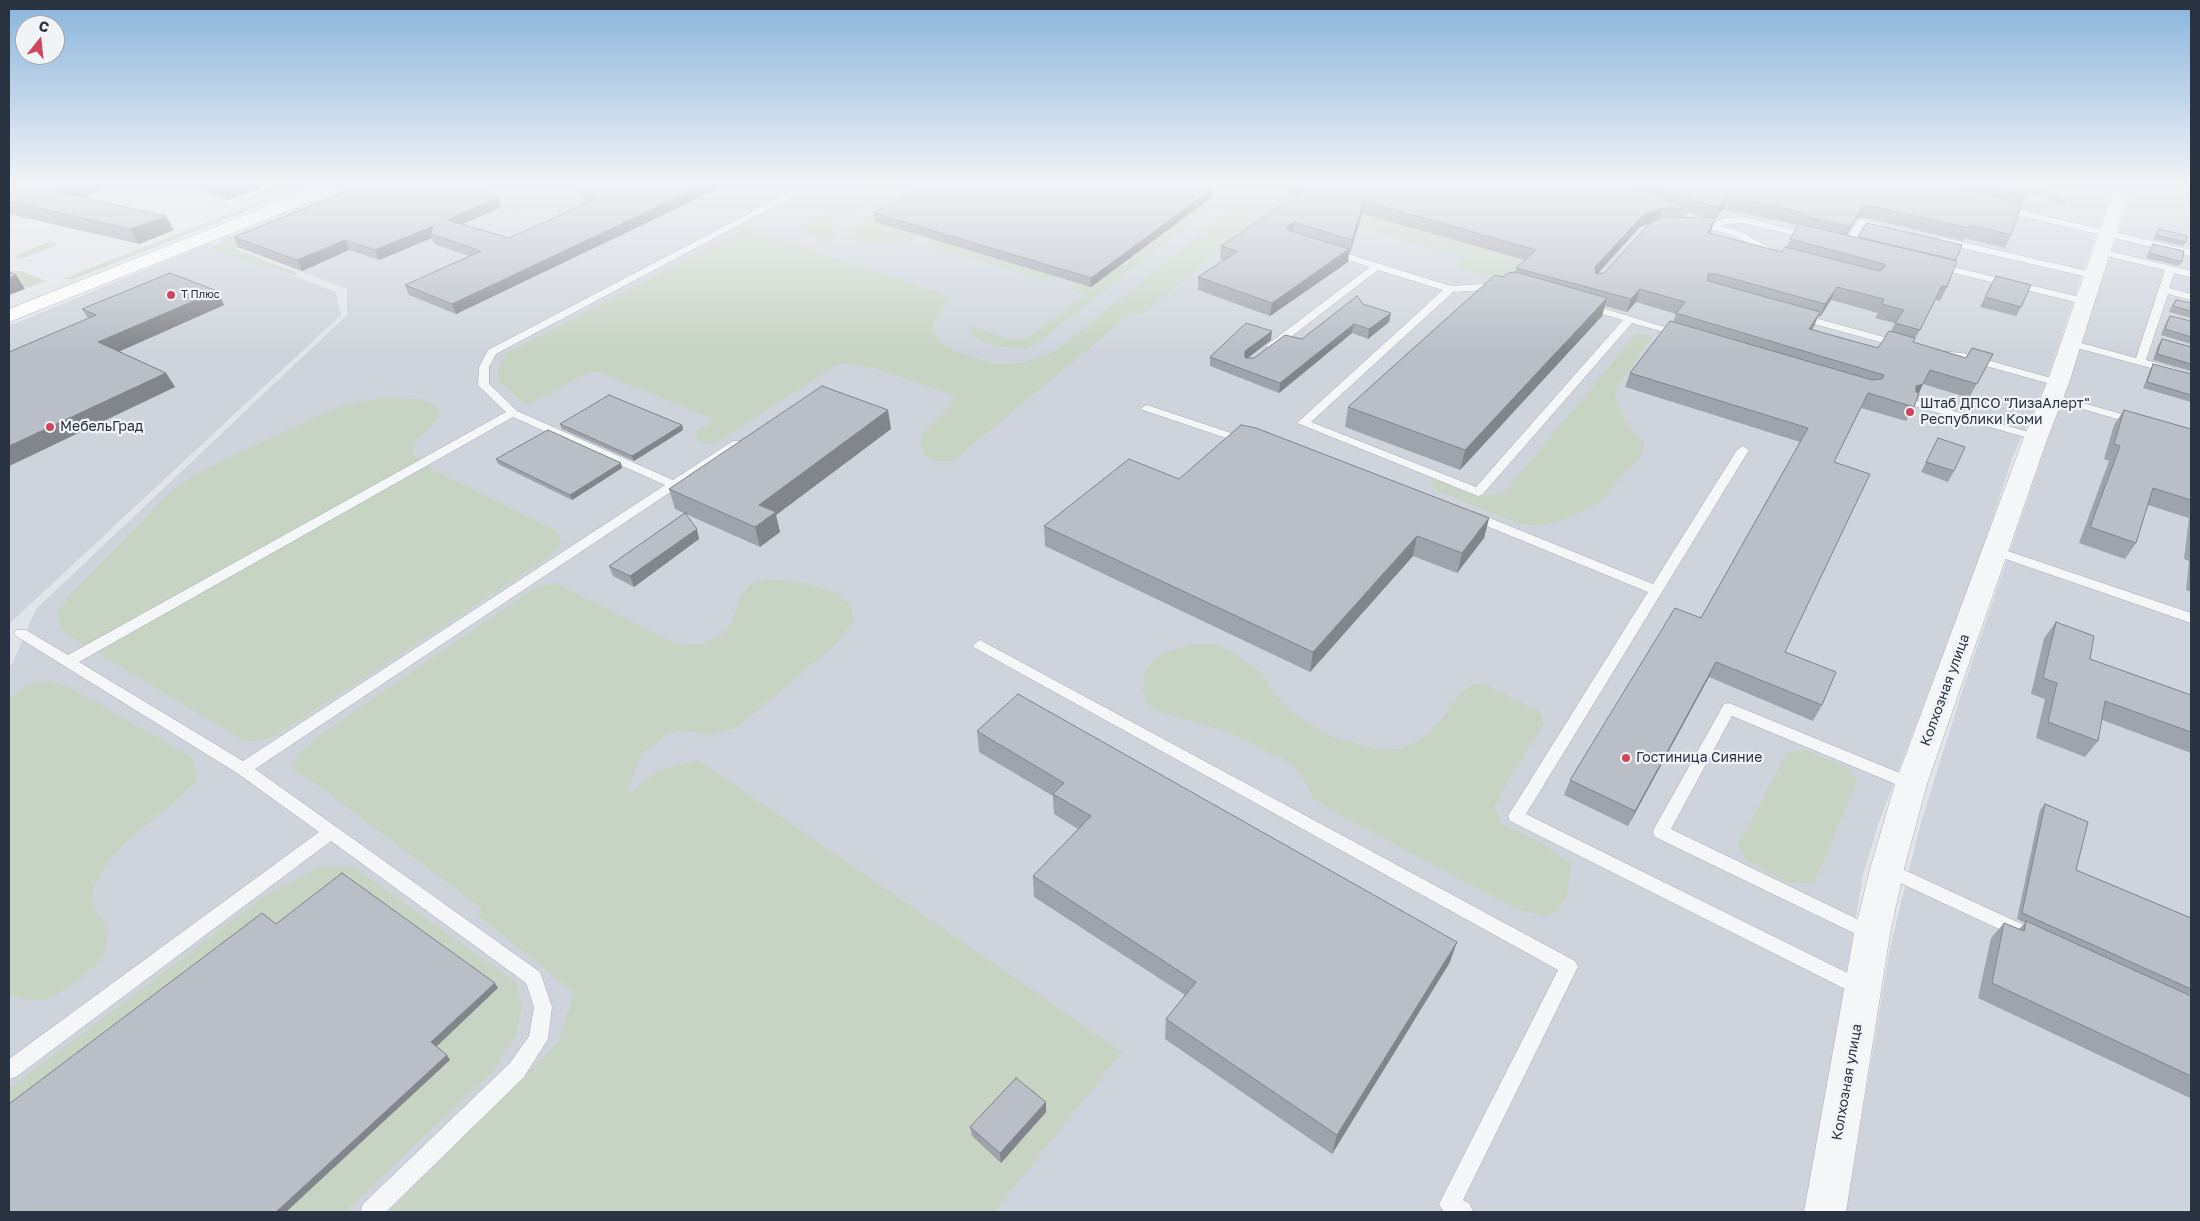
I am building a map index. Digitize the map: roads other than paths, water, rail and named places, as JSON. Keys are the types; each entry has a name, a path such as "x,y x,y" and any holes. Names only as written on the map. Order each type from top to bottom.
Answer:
{"main road":[{"path":"9,316 199,240"}],"street":[{"name":"Колхозная улица","path":"1825,1212 1872,934 1887,869 1911,784 2036,437 2055,390 2105,240"}],"lane":[{"path":"674,485 513,412 483,385 484,367 492,352 705,240"},
{"path":"1748,240 1772,253 1781,255"},
{"path":"1848,245 1851,240"},
{"path":"1938,240 2096,265 2191,253"},
{"path":"2052,240 2096,265"},
{"path":"1320,249 1450,289 1512,285"},
{"path":"1923,263 2096,265 2170,269 2191,274"},
{"path":"1264,352 1377,266"},
{"path":"2140,362 2153,338 2170,269"},
{"path":"1450,289 1303,423 1478,492 1630,319"},
{"path":"2164,290 2191,297"},
{"path":"1575,303 1694,338"},
{"path":"1793,315 1934,354 1958,355 2154,426"},
{"path":"2070,343 2191,376"},
{"path":"1914,403 2036,437"},
{"path":"1146,408 1226,436 1260,443"},
{"path":"68,662 513,412"},
{"path":"243,769 747,437"},
{"path":"1743,450 1516,816 1863,990"},
{"path":"1456,509 1656,590"},
{"path":"1996,551 2191,618"},
{"path":"21,633 243,769 534,978 543,1007 538,1039 517,1070 372,1212"},
{"path":"980,645 1569,967 1450,1204 1462,1212"},
{"path":"1872,934 1662,832 1729,708 1911,784"},
{"path":"9,1070 331,832"},
{"path":"1887,869 2032,936"}],"place":[{"name":"Т Плюс","path":"171,295"},
{"name":"Штаб ДПСО \"ЛизаАлерт\" Республики Коми","path":"1910,412"},
{"name":"МебельГрад","path":"50,427"},
{"name":"Гостиница Сияние","path":"1626,758"}]}
